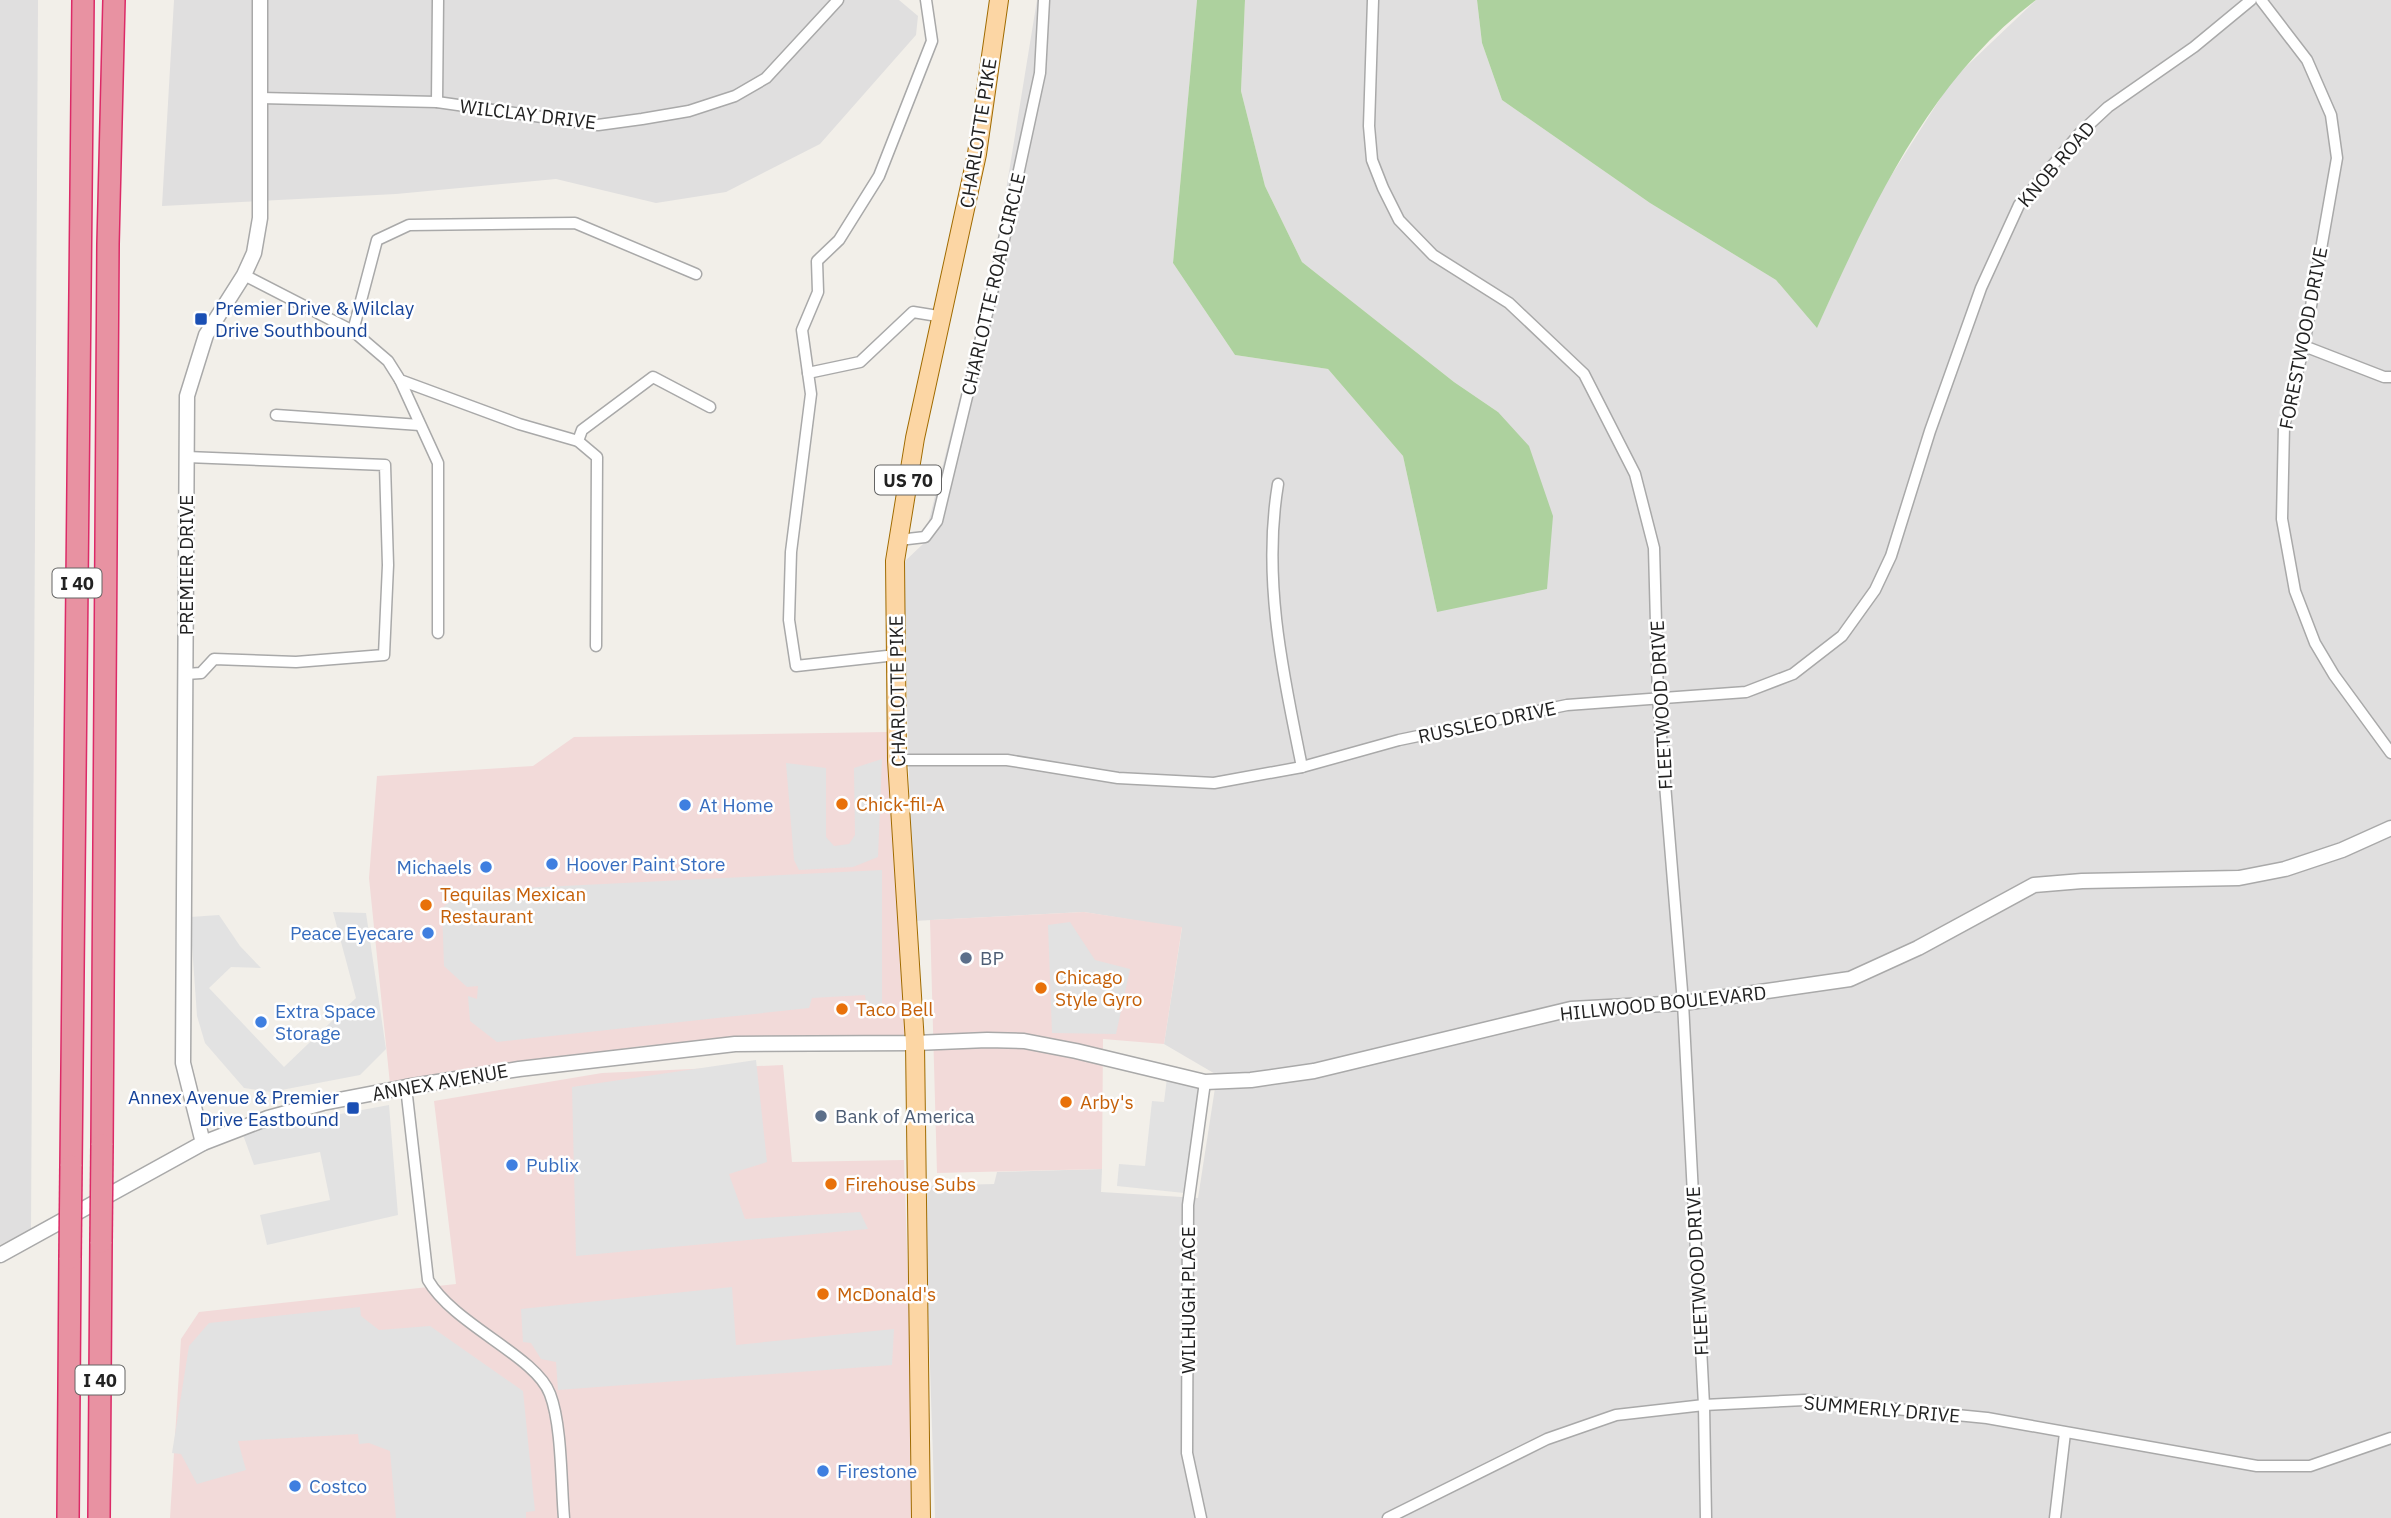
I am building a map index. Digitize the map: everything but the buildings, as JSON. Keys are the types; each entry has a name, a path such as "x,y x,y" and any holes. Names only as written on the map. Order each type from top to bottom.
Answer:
{"highway":[{"name":"I 40","path":"68,1518 83,0"},
{"name":"I 40","path":"99,1518 108,258 114,0"}],"main road":[{"name":"CHARLOTTE PIKE","path":"921,1518 915,1043 897,760 895,561 915,438 944,317 977,154 999,0"}],"street":[{"name":"PREMIER DRIVE","path":"203,1143 183,1063 187,396 206,335 244,275 254,253 260,218 260,0"},
{"path":"437,102 438,0"},
{"name":"WILCLAY DRIVE","path":"260,98 437,102 598,125 689,111 735,96 766,78 838,0"},
{"path":"896,654 796,666 789,620 790,552 811,394 802,330 818,292 817,261 821,254 839,240 879,176 932,41 926,0"},
{"name":"CHARLOTTE ROAD CIRCLE","path":"899,540 925,537 937,521 997,272 1040,73 1044,0"},
{"name":"FLEETWOOD DRIVE","path":"1373,0 1368,84 1372,160 1399,220 1433,256 1509,303 1584,373 1635,474 1654,548 1658,699 1683,1003 1704,1405 1706,1518"},
{"name":"KNOB ROAD","path":"1930,431 1981,288 2020,205 2073,142 2108,107 2194,47 2251,0"},
{"name":"FORESTWOOD DRIVE","path":"2261,0 2307,60 2331,116 2337,158 2304,346 2284,426 2282,519 2295,591 2315,643 2334,675 2391,753"},
{"path":"353,331 377,240 409,225 575,223 696,274"},
{"path":"244,275 353,331 388,361 400,380 438,463 438,634"},
{"path":"808,373 860,362 913,312 944,317"},
{"path":"2304,346 2384,377 2391,377"},
{"path":"578,441 582,430 653,377 709,407"},
{"path":"400,380 519,424 578,441 597,457 596,646"},
{"path":"276,415 420,425"},
{"name":"RUSSLEO DRIVE","path":"897,760 1007,760 1118,778 1171,783 1213,783 1302,767 1399,740 1567,705 1746,692 1793,674 1842,636 1868,602 1891,556 1930,431"},
{"path":"186,674 201,673 214,659 296,662 384,655 388,565 385,465 187,457"},
{"path":"1278,484 1273,587 1280,661 1302,767"},
{"name":"HILLWOOD BOULEVARD","path":"915,1043 1024,1041 1205,1082 1251,1080 1314,1071 1571,1009 1683,1003 1850,979 1918,948 2034,885 2253,876 2285,869 2342,850 2391,828"},
{"name":"ANNEX AVENUE","path":"0,1255 203,1143 268,1118 323,1103 519,1069 735,1044 915,1043"},
{"name":"WILHUGH PLACE","path":"1200,1518 1187,1453 1188,1205 1205,1082"},
{"path":"406,1087 428,1280 441,1301 534,1372 550,1393 564,1518"},
{"name":"SUMMERLY DRIVE","path":"1388,1518 1547,1439 1616,1415 1704,1405 1805,1400 1987,1418 2272,1466 2310,1466 2391,1438"},
{"path":"2055,1518 2065,1433"}],"shaded area":[{"path":"0,0 38,0 31,1229 0,1245"},
{"path":"174,0 899,0 918,16 916,35 820,144 726,192 656,203 556,179 396,194 162,206"},
{"path":"1037,0 1197,0 1173,263 1235,355 1328,369 1403,456 1437,612 1498,412 1454,382 1302,262 1265,186 1241,91 1245,0 1477,0 1482,43 1502,100 1650,203 1776,280 1817,327 1875,201 1952,80 2036,0 2391,0 2391,1518 935,1518 924,1186 994,1184 997,1172 1102,1169 1101,1192 1198,1198 1217,1075 1164,1044 1182,928 1084,912 913,921 903,563 923,544 995,258"},
{"path":"888,732 905,1035 760,1037 642,1046 390,1084 369,878 377,776 533,766 574,737"},
{"path":"882,759 878,857 853,867 799,870 794,860 786,763 826,768 826,837 834,846 849,844 855,835 854,768"},
{"path":"882,870 882,1013 868,1016 865,995 812,998 809,1008 497,1042 470,1021 468,996 477,999 478,986 467,987 444,966 442,908 463,891"},
{"path":"333,912 366,913 386,1049 360,1075 271,1092 244,1088 205,1043 197,1016 190,917 219,915 240,946 261,968 231,967 209,988 284,1067 356,998"},
{"path":"1084,912 1182,927 1164,1044 1103,1039 1102,1169 937,1173 930,920"},
{"path":"1070,922 1095,960 1130,969 1116,1034 1052,1033 1048,925"},
{"path":"756,1060 767,1162 729,1174 745,1219 860,1212 868,1229 576,1256 572,1087"},
{"path":"783,1065 792,1162 904,1160 915,1492 913,1518 170,1518 181,1339 199,1312 456,1284 434,1101 602,1073"},
{"path":"1167,1078 1205,1082 1194,1194 1117,1186 1119,1164 1145,1166 1152,1101 1164,1102"},
{"path":"389,1105 398,1215 267,1245 260,1215 330,1200 320,1152 254,1165 242,1132"},
{"path":"732,1287 736,1345 894,1329 892,1365 558,1390 556,1362 541,1359 531,1343 523,1342 521,1309"},
{"path":"360,1307 361,1316 379,1330 430,1326 523,1391 535,1511 526,1512 526,1518 396,1518 390,1451 369,1443 359,1444 358,1434 238,1441 246,1470 197,1484 181,1454 172,1453 189,1346 209,1323"}],"green space":[{"path":"1197,0 1245,0 1241,91 1265,186 1302,262 1454,382 1498,412 1529,446 1553,516 1547,589 1437,612 1403,456 1328,369 1235,355 1173,263"},
{"path":"1477,0 2036,0 1998,32 1933,108 1882,193 1817,328 1776,280 1650,203 1502,100 1482,43"}],"place":[{"name":"Premier Drive & Wilclay Drive Southbound","path":"201,319"},
{"name":"Chick-fil-A","path":"842,804"},
{"name":"At Home","path":"685,805"},
{"name":"Hoover Paint Store","path":"552,864"},
{"name":"Michaels","path":"486,867"},
{"name":"Tequilas Mexican Restaurant","path":"426,905"},
{"name":"Peace Eyecare","path":"428,933"},
{"name":"BP","path":"966,958"},
{"name":"Chicago Style Gyro","path":"1041,988"},
{"name":"Taco Bell","path":"842,1009"},
{"name":"Extra Space Storage","path":"261,1022"},
{"name":"Arby's","path":"1066,1102"},
{"name":"Annex Avenue & Premier Drive Eastbound","path":"353,1108"},
{"name":"Bank of America","path":"821,1116"},
{"name":"Publix","path":"512,1165"},
{"name":"Firehouse Subs","path":"831,1184"},
{"name":"McDonald's","path":"823,1294"},
{"name":"Firestone","path":"823,1471"},
{"name":"Costco","path":"295,1486"}]}
